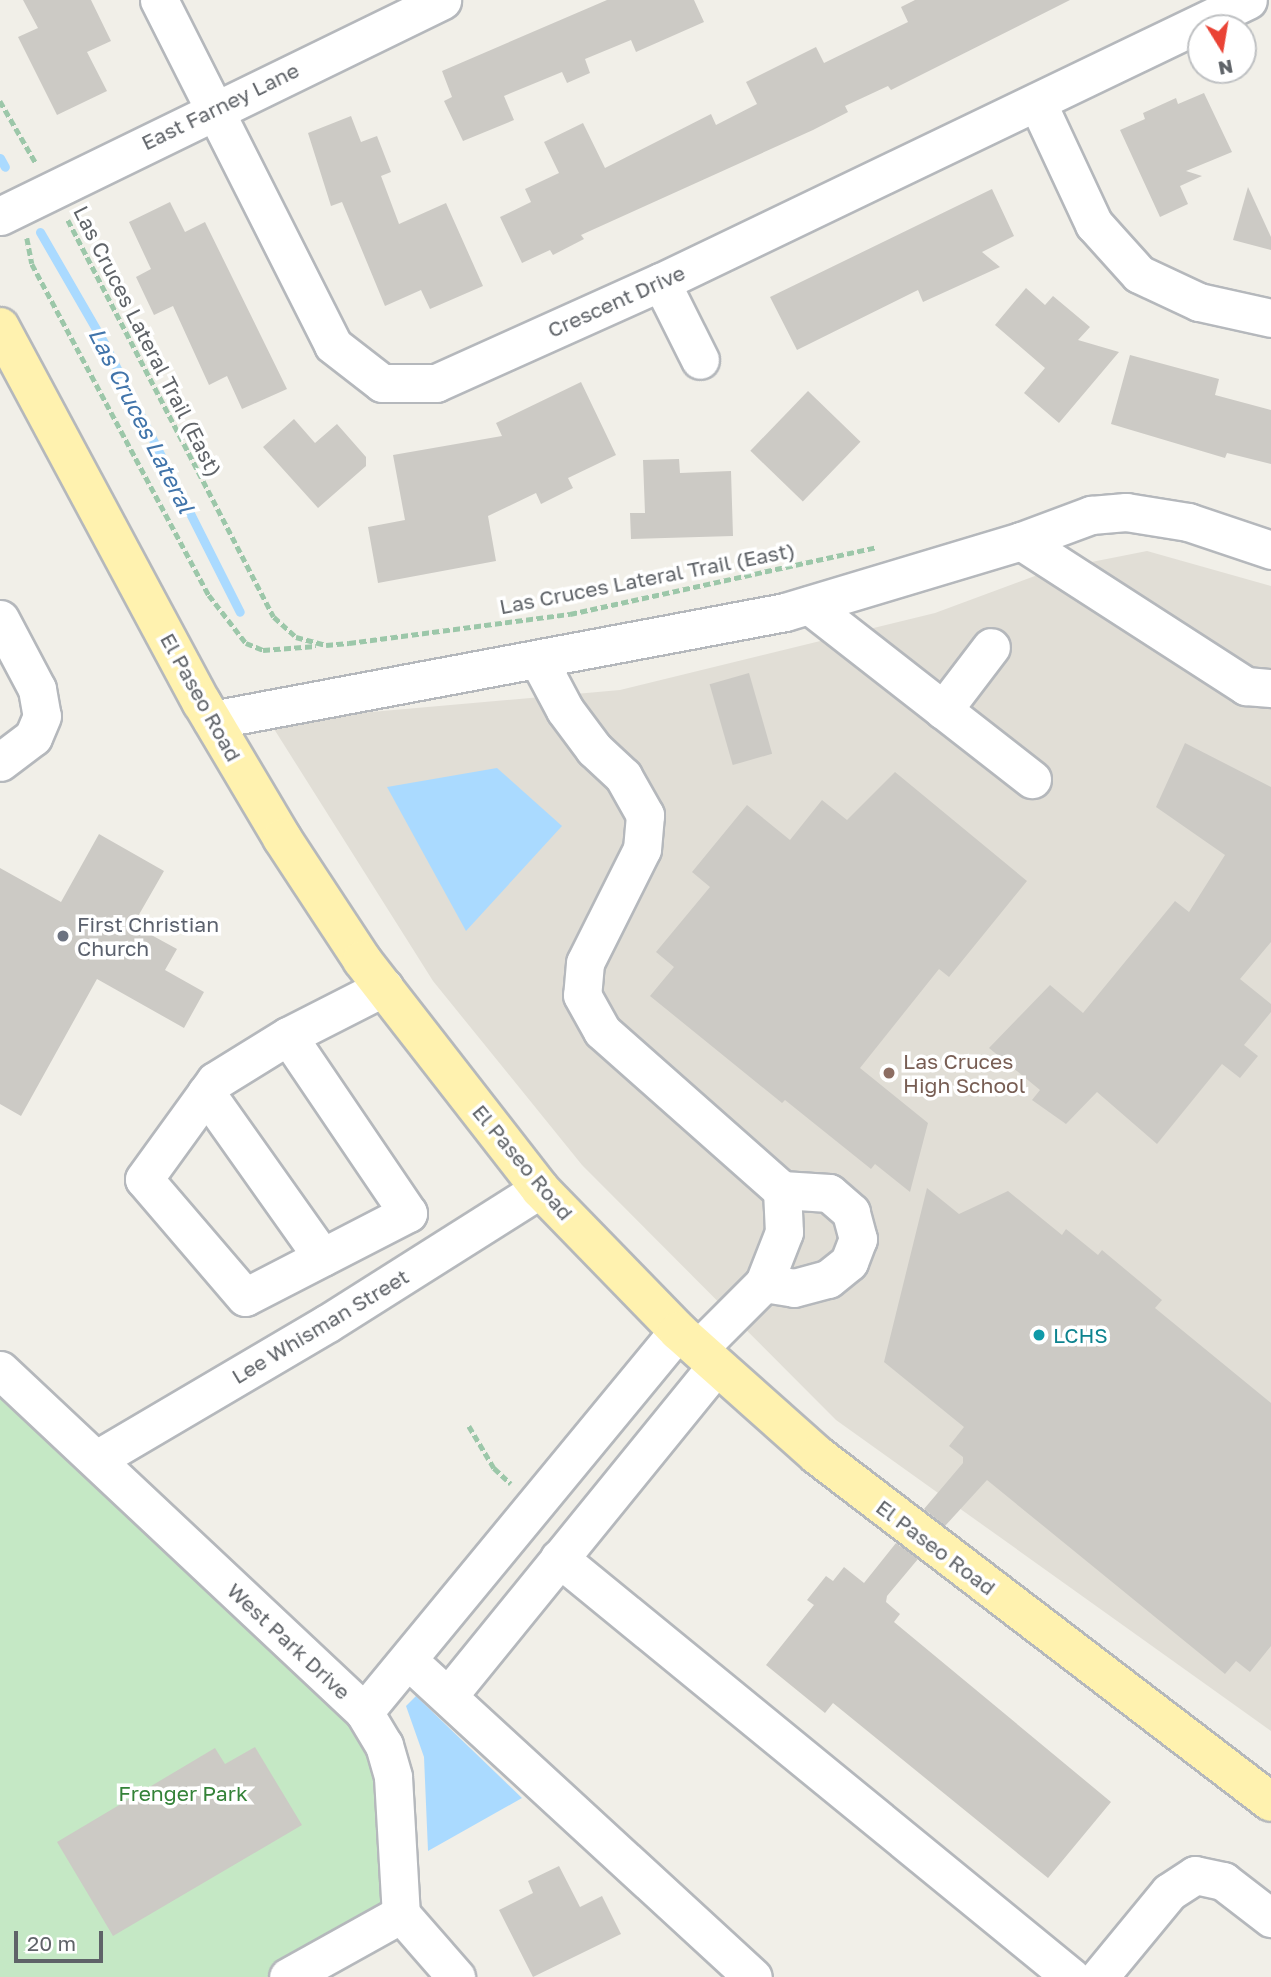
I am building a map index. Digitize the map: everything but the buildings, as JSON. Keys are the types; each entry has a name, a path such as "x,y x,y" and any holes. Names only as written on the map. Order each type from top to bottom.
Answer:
{"main road":[{"name":"El Paseo Road","path":"0,327 212,720 282,838 384,986 540,1189 698,1349 848,1479 1271,1802"}],"street":[{"name":"Crescent Drive","path":"159,0 217,107 333,345 382,383 436,383 661,282 1248,0"},
{"name":"East Farney Lane","path":"7,212 50,188 442,0"},
{"path":"1037,102 1094,224 1139,274 1199,302 1271,318"},
{"path":"661,282 700,360"},
{"path":"212,720 539,661 809,605 1021,541 1091,515 1126,512 1188,522 1271,550"},
{"path":"1021,541 1246,686 1271,688"},
{"path":"809,605 1032,779"},
{"path":"0,618 37,689 42,716 33,737 0,762"},
{"path":"943,710 991,647"},
{"path":"539,661 565,710 623,776 645,815 642,849 585,963 582,995 602,1031 782,1190 829,1193 851,1212 858,1239 849,1262 828,1279 794,1288 764,1283"},
{"path":"288,1036 408,1213 245,1297 144,1179 215,1081 288,1036 384,986"},
{"path":"206,1093 312,1263 328,1323"},
{"name":"Lee Whisman Street","path":"97,1459 328,1323 540,1189"},
{"path":"364,1712 698,1349 764,1283 784,1232 782,1190"},
{"path":"448,1696 559,1558 698,1349"},
{"name":"West Park Drive","path":"0,1370 364,1712 384,1745 393,1777 401,1914"},
{"path":"559,1558 1071,1977"},
{"path":"410,1661 753,1977"},
{"path":"1099,1977 1169,1892 1195,1875 1223,1881 1271,1918"},
{"path":"288,1977 401,1914 456,1977"}],"path":[{"name":"Las Cruces Lateral Trail (East)","path":"0,101 50,188 274,617 296,637 326,645 570,614 883,545"},
{"path":"7,212 30,242 32,264 209,595 246,643 263,650 326,645"}],"shaded area":[{"name":"Las Cruces High School","path":"1147,551 1271,586 1271,1731 836,1420 582,1165 433,981 269,721 620,690 935,613 1051,570"}],"green space":[{"name":"Frenger Park","path":"0,1376 364,1712 401,1914 288,1977 0,1977"}],"water":[{"path":"497,768 562,826 466,931 387,787"},
{"path":"416,1696 522,1798 428,1851 424,1757 406,1706"}],"waterway":[{"name":"Las Cruces Lateral","path":"0,158 5,167"},
{"name":"Las Cruces Lateral","path":"40,232 104,343 240,612"}],"place":[{"name":"First Christian Church","path":"63,936"},
{"name":"Las Cruces High School","path":"889,1073"},
{"name":"LCHS","path":"1039,1335"}]}
